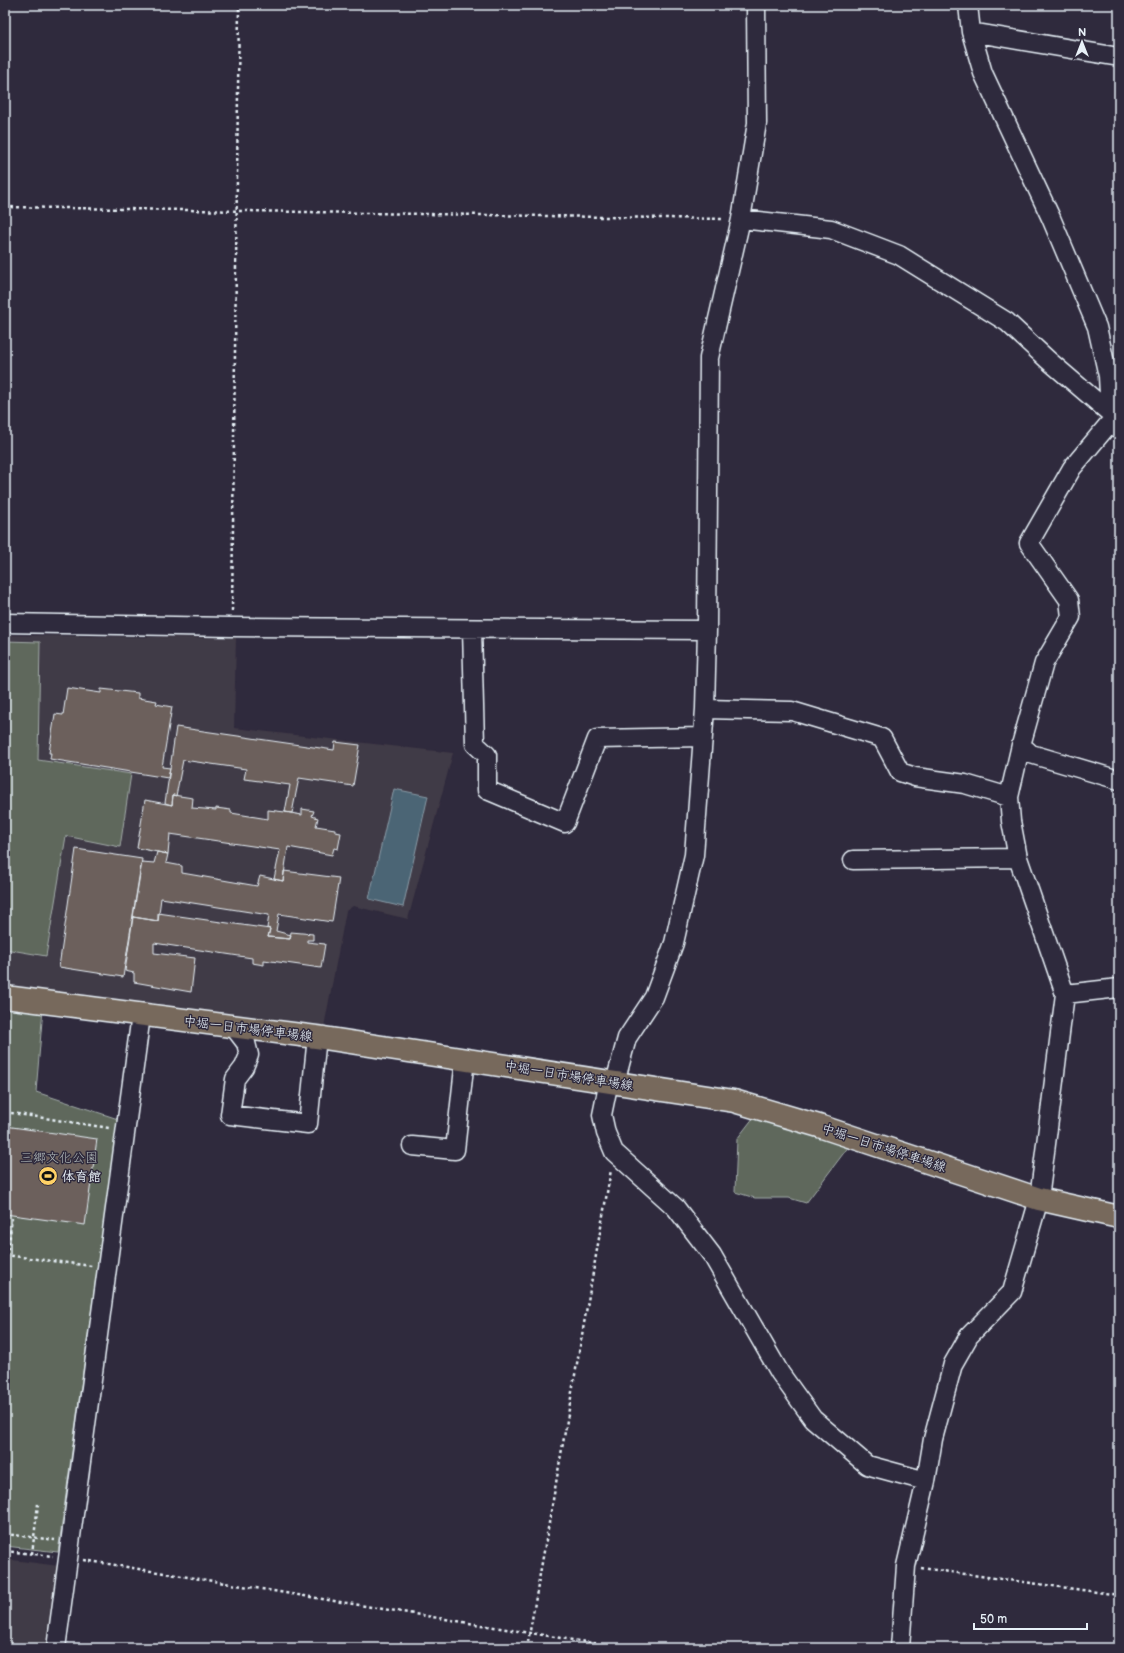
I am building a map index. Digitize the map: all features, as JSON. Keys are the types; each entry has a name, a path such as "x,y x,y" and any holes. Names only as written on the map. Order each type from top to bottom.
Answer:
{"main road":[{"name":"中堀一日市場停車場線","path":"5,997 317,1037 734,1101 820,1126 1039,1199 1119,1217"}],"street":[{"path":"756,5 757,123 741,219 708,358 707,630 705,710 694,855 674,943 654,997 627,1038 617,1074 602,1115 606,1133 614,1152 676,1208 690,1225 712,1255 780,1372 813,1419 867,1465 926,1482"},
{"path":"900,1648 906,1566 926,1482 933,1439 953,1364 968,1336 1012,1292 1039,1199 1065,994 1018,858 1011,821 1010,797 1021,745 1044,663 1071,617 1069,600 1028,543 1072,468 1114,421 1108,376 1097,327 1051,218 982,73 971,32 968,5"},
{"path":"971,32 1119,57"},
{"path":"741,219 831,229 898,255 1007,322 1114,421"},
{"path":"5,623 231,627 707,630"},
{"path":"472,629 475,744 487,755 488,790 565,823 597,739 704,738"},
{"path":"705,710 792,712 882,738 900,772 915,777 965,784 1010,797"},
{"path":"1021,745 1031,754 1119,780"},
{"path":"852,860 1018,858"},
{"path":"1065,994 1119,988"},
{"path":"56,1648 141,1015"},
{"path":"233,1026 246,1044 249,1054 244,1067 235,1079 230,1115 308,1124 317,1037"},
{"path":"412,1146 455,1150 465,1059"}],"path":[{"path":"231,627 239,5"},
{"path":"5,207 741,219"},
{"path":"5,1112 126,1130"},
{"path":"528,1648 614,1152"},
{"path":"5,1274 6,1255 12,1218"},
{"path":"6,1255 107,1268"},
{"path":"32,1554 38,1504"},
{"path":"5,1534 54,1541"},
{"path":"5,1551 68,1558 622,1648"},
{"path":"906,1566 1119,1595"}],"shaded area":[{"path":"5,635 236,638 234,728 453,753 408,919 353,906 346,911 324,1027 5,985"},
{"path":"5,1559 59,1566 48,1648 5,1648"}],"green space":[{"path":"5,641 40,642 38,760 131,774 120,847 66,836 46,956 5,949"},
{"name":"三郷文化公園","path":"5,1004 43,1009 36,1092 118,1119 58,1552 5,1546"},
{"path":"757,1113 849,1146 806,1203 789,1198 755,1198 735,1192 737,1139"}],"water":[{"path":"394,789 428,796 403,907 369,899"}],"building":[{"path":"67,688 101,693 101,689 138,693 138,698 157,701 156,704 172,707 162,767 170,768 168,778 50,759 51,753 49,753 55,714 63,715"},
{"path":"176,727 334,750 335,742 360,745 353,786 299,778 292,813 285,812 290,785 244,779 246,769 183,760 176,796 173,795 172,805 165,803"},
{"path":"173,795 193,798 192,808 216,810 216,808 231,810 231,813 268,819 268,810 302,815 302,809 314,811 312,816 318,818 316,826 335,829 335,832 341,833 338,849 334,848 332,855 288,847 283,881 274,879 280,850 170,834 168,854 137,848 145,800 172,805"},
{"path":"76,849 142,859 123,977 59,967"},
{"path":"157,852 168,854 166,863 182,866 182,873 257,886 260,876 283,881 284,871 339,878 332,922 279,914 276,931 291,935 290,939 268,937 270,929 267,928 269,915 161,898 158,921 133,917 142,862 154,863"},
{"path":"158,913 270,929 268,937 290,939 291,932 313,934 313,940 307,940 307,942 325,944 321,968 264,960 264,965 252,963 252,958 154,943 154,953 195,958 191,992 134,982 134,973 125,971 133,917 158,921"},
{"name":"体育館","path":"5,1126 97,1139 85,1225 5,1214"}],"waterway":[{"path":"5,5 5,21"}],"place":[{"name":"体育館","path":"48,1176"}]}
